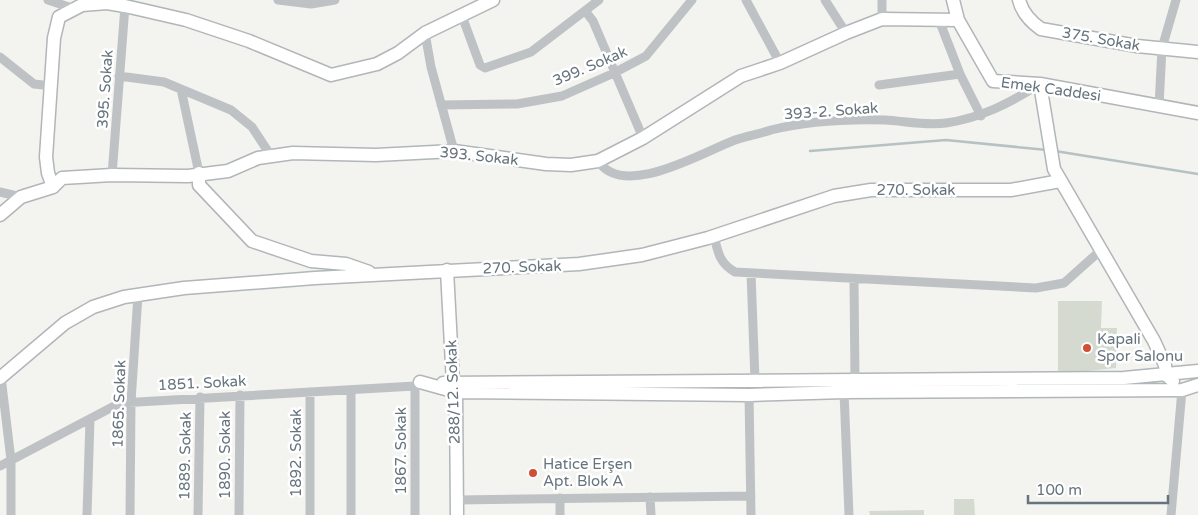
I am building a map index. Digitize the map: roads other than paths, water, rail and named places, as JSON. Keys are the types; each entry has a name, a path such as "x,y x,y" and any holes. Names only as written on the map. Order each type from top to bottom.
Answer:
{"street":[{"path":"48,0 79,4 107,3 204,26 249,41 330,75 377,64 398,53 425,32 493,0"},
{"path":"278,0 312,4 335,0"},
{"path":"462,16 480,65 485,68 532,52 586,12 599,0"},
{"name":"399. Sokak","path":"441,105 517,104 562,96 614,73 646,56 692,0"},
{"path":"746,0 780,63"},
{"path":"825,0 846,33"},
{"path":"882,0 882,19"},
{"name":"Emek Caddesi","path":"953,0 958,20 993,81 1040,84 1198,113"},
{"name":"375. Sokak","path":"1019,0 1021,7 1032,23 1041,29 1198,52"},
{"path":"1159,106 1162,48 1176,0"},
{"path":"53,187 48,173 46,157 54,38 59,17 79,4"},
{"name":"395. Sokak","path":"112,175 125,6"},
{"path":"586,12 593,21 643,138"},
{"name":"393. Sokak","path":"0,215 21,197 53,187 62,178 112,175 188,176 199,179 228,171 258,158 292,153 376,155 454,151 546,164 571,165 598,161 643,138 741,76 780,63 846,33 882,19 958,20"},
{"path":"938,20 960,74 981,116"},
{"path":"425,32 441,105 454,151"},
{"path":"0,57 34,84 52,86"},
{"path":"879,84 960,74"},
{"path":"119,76 164,82 221,105 244,118 271,156"},
{"path":"1040,84 1045,128 1054,169 1154,341 1166,366 1182,390 1171,515"},
{"name":"393-2. Sokak","path":"598,161 602,167 610,171 644,176 687,161 736,140 786,126 846,121 944,124 981,116 1010,104 1040,84"},
{"path":"181,89 199,179 252,241 311,261 346,264 376,275"},
{"name":"270. Sokak","path":"0,378 65,323 93,308 124,296 184,288 448,270 579,264 642,255 714,236 808,202 871,190 1011,190 1060,181"},
{"path":"0,192 21,197"},
{"path":"714,236 719,258 726,267 735,272 854,280 1036,288 1064,283 1101,250"},
{"name":"288/12. Sokak","path":"448,270 454,388 457,515"},
{"path":"751,273 755,380"},
{"path":"854,280 855,380"},
{"name":"1865. Sokak","path":"130,515 131,402 138,294"},
{"path":"454,388 755,380 1124,378 1172,375 1198,369"},
{"path":"0,378 11,460 11,515"},
{"path":"418,384 454,388 749,395 844,392 1182,390 1198,385"},
{"name":"1851. Sokak","path":"0,466 120,403 351,390 418,384"},
{"name":"1867. Sokak","path":"415,515 418,384"},
{"path":"351,390 351,515"},
{"name":"1892. Sokak","path":"310,392 310,515"},
{"path":"844,392 849,515"},
{"name":"1890. Sokak","path":"239,515 240,395"},
{"path":"749,395 751,515"},
{"name":"1889. Sokak","path":"198,515 200,397"},
{"path":"87,515 90,419"},
{"path":"456,500 751,496"},
{"path":"650,497 651,515"},
{"path":"560,498 560,515"}],"waterway":[{"path":"810,151 946,140 1047,150"},
{"path":"1055,151 1198,174"}],"place":[{"name":"Kapali Spor Salonu","path":"1087,348"},
{"name":"Hatice Erşen Apt. Blok A","path":"533,473"}]}
